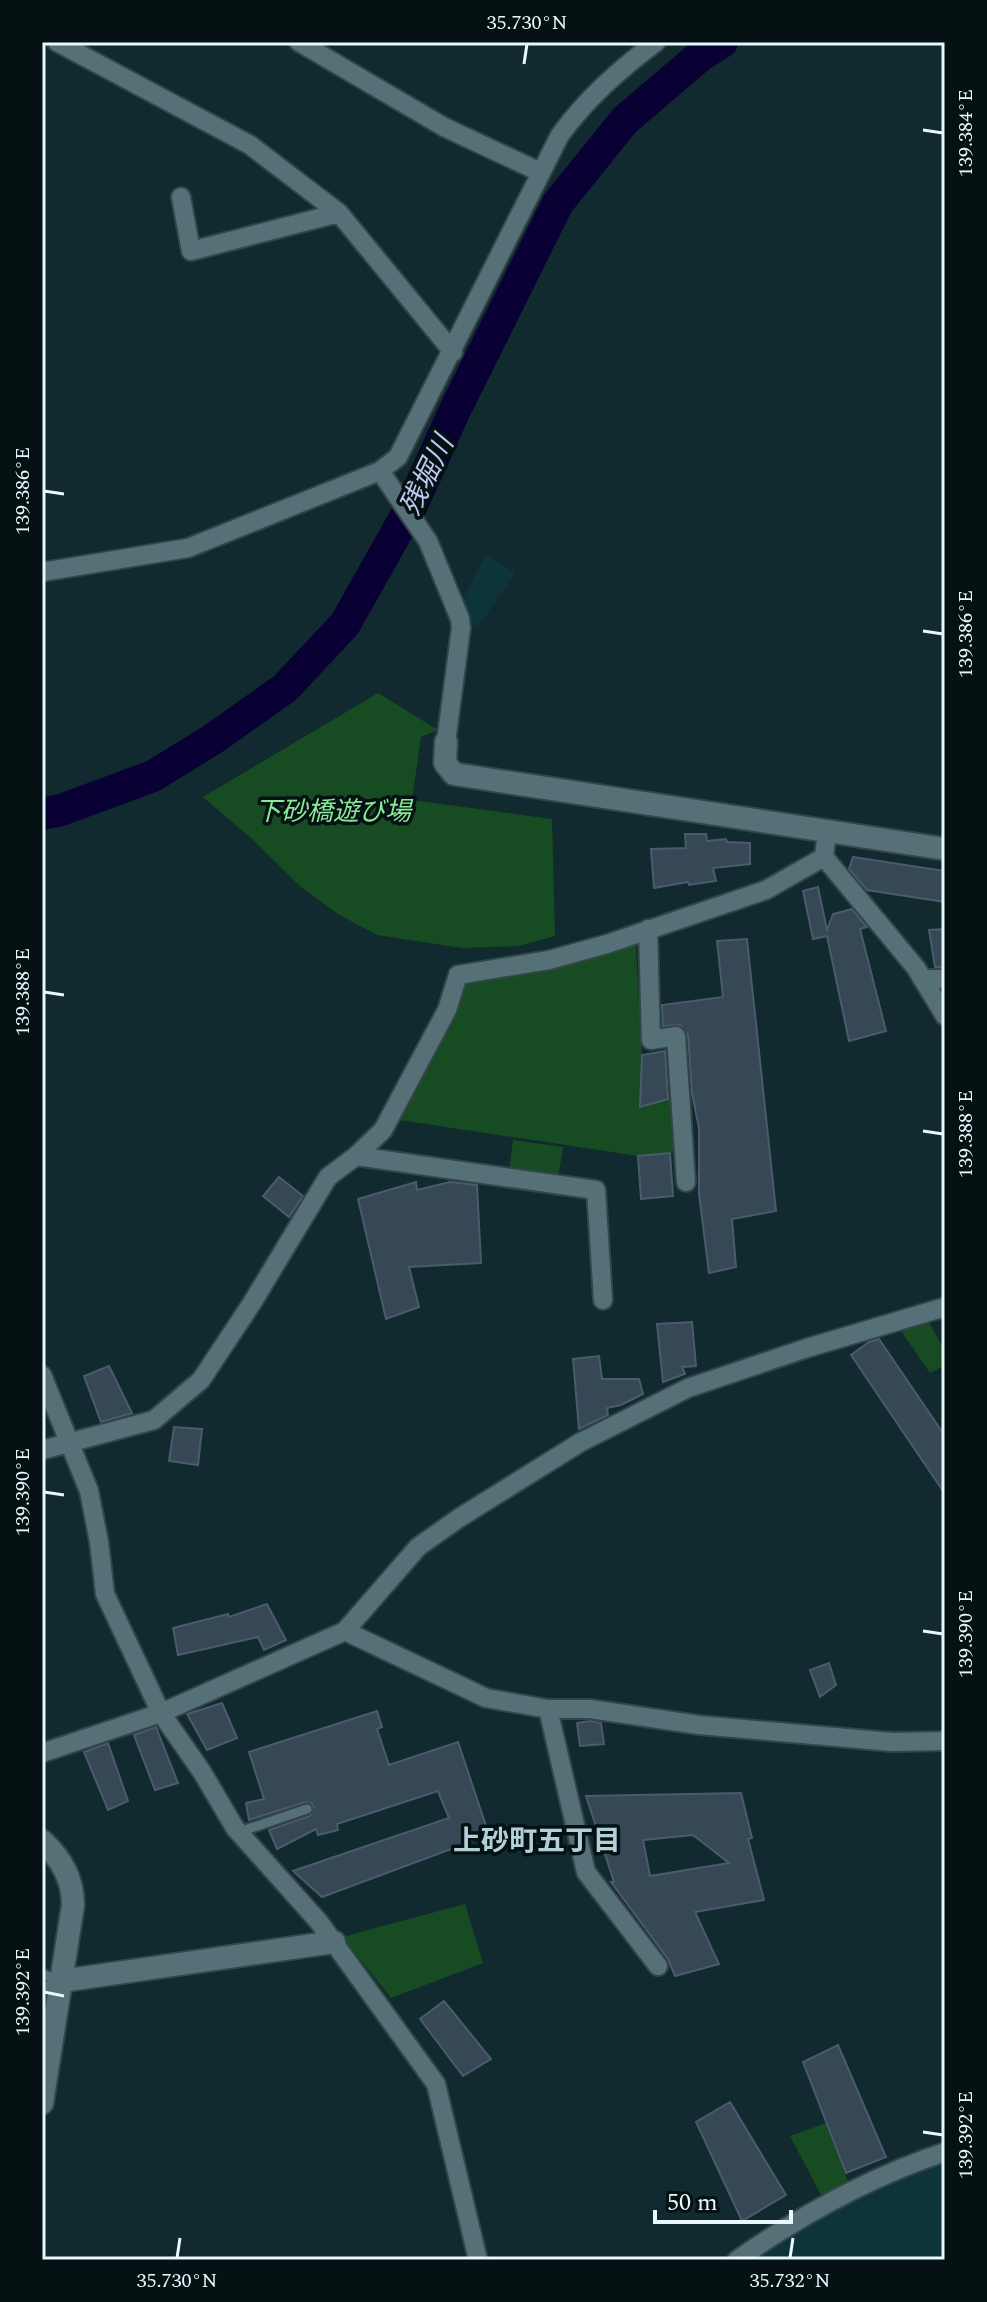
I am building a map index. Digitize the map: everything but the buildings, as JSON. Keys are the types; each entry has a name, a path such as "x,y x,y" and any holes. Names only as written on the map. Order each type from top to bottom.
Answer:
{"street":[{"path":"57,42 250,145 339,213 453,352"},
{"path":"299,42 444,127 540,172"},
{"path":"42,572 188,548 380,471 398,457 453,352 540,172 574,116 614,74 656,42"},
{"path":"181,197 191,251 339,213"},
{"path":"380,471 422,532 461,628 446,742 447,770 454,774 945,849"},
{"path":"827,831 824,857 922,979 945,1016"},
{"path":"42,1450 154,1420 201,1380 328,1177 383,1130 447,1010 458,975 549,960 607,944 766,890 824,857"},
{"path":"648,929 651,1040 676,1036 686,1182"},
{"path":"922,979 945,979"},
{"path":"356,1156 596,1190 603,1300"},
{"path":"42,1753 161,1713 345,1631 418,1547 581,1442 688,1388 945,1307"},
{"path":"42,1375 89,1491 105,1594 161,1713 239,1832 334,1942 436,2084 478,2260"},
{"path":"345,1631 486,1698 548,1709 590,1709 699,1725 892,1742 945,1741"},
{"path":"548,1709 586,1872 658,1966"},
{"path":"42,1841 62,1864 73,1897 48,1981 42,2103"},
{"path":"48,1981 334,1942"},
{"path":"737,2260 788,2225 836,2198 896,2170 945,2152"}],"lane":[{"path":"239,1832 307,1809"}],"shaded area":[{"path":"486,555 515,573 478,627 466,619 462,600"},
{"path":"945,2162 945,2260 748,2260 800,2223"}],"green space":[{"name":"下砂橋遊び場","path":"378,693 438,730 421,737 412,800 552,819 555,936 519,946 462,948 377,935 338,914 301,887 203,797"},
{"path":"635,934 642,1055 640,1106 670,1099 674,1152 638,1156 393,1119 460,979"},
{"path":"513,1140 563,1147 558,1178 509,1171"},
{"path":"927,1319 945,1351 945,1365 930,1373 899,1328"},
{"path":"465,1904 483,1963 391,1998 342,1937"},
{"path":"826,2123 848,2182 821,2195 790,2136"}],"waterway":[{"name":"残堀川","path":"42,814 153,776 213,739 285,688 345,624 412,505 454,412 558,203 625,120 700,56 722,42"}],"district":[{"name":"上砂町五丁目","path":"537,1840"}]}
